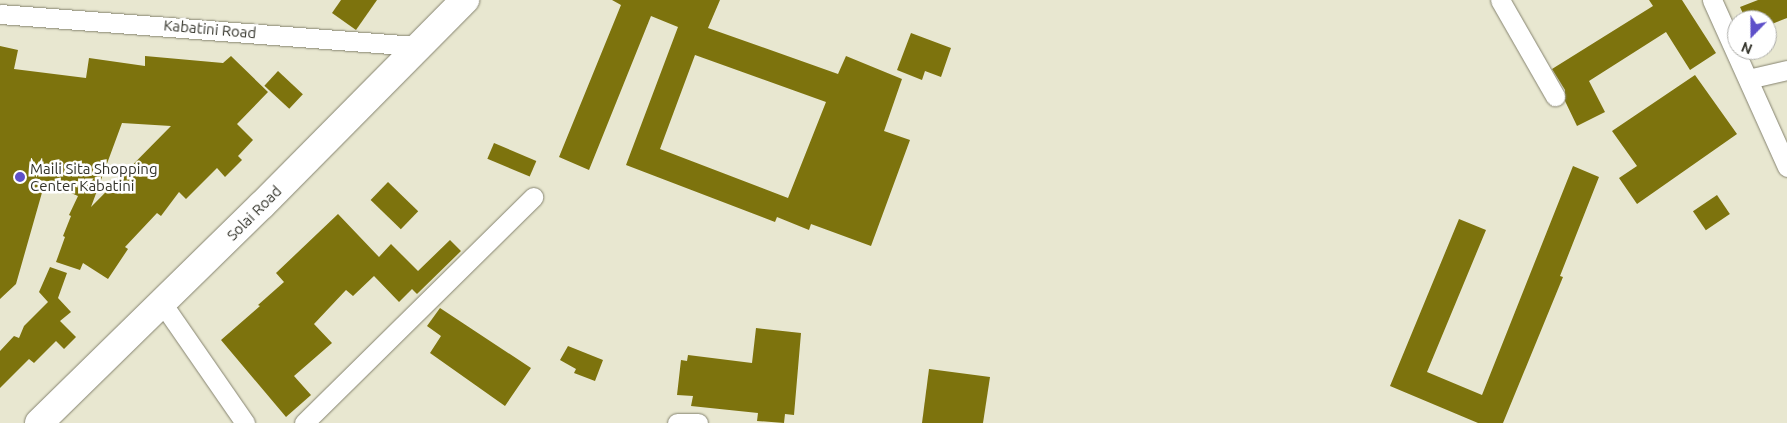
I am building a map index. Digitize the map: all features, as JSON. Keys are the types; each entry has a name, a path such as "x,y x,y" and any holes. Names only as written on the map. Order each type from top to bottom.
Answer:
{"highway":[{"name":"Solai Road","path":"39,423 162,303 465,0"}],"street":[{"path":"1500,0 1555,96"},
{"path":"1712,0 1787,167"},
{"name":"Kabatini Road","path":"0,14 419,46"},
{"path":"1748,79 1787,70"},
{"path":"304,423 533,197"},
{"path":"162,303 245,423"},
{"path":"677,423 698,423"}],"building":[{"path":"341,0 377,0 356,30 332,13"},
{"path":"612,0 720,0 708,28 838,74 846,56 902,79 884,131 910,140 871,246 811,224 809,230 777,217 775,222 626,165 678,27 651,16 589,170 559,157 621,5","holes":["695,55 826,102 788,198 660,149"]},
{"path":"1649,0 1682,0 1716,53 1690,70 1666,32 1589,81 1605,112 1577,126 1565,101 1565,90 1552,69 1653,6"},
{"path":"1758,0 1787,0 1787,18 1777,22 1777,10 1741,10 1740,7"},
{"path":"911,33 951,48 941,77 925,71 922,80 897,70"},
{"path":"0,46 18,50 14,69 86,78 89,58 145,66 145,56 223,63 231,56 268,92 237,124 253,140 238,156 242,160 225,177 217,168 186,199 179,192 161,216 157,213 125,247 128,249 108,279 83,263 80,270 56,262 71,216 69,215 78,196 45,182 16,284 0,299","holes":["122,123 171,126 91,207"]},
{"path":"278,71 303,94 289,109 264,86"},
{"path":"1695,75 1737,134 1637,204 1619,178 1637,166 1612,131"},
{"path":"494,143 536,161 530,177 487,159"},
{"path":"1573,166 1599,177 1560,276 1563,277 1503,423 1478,423 1390,386 1459,219 1486,230 1427,372 1482,395"},
{"path":"388,182 418,211 401,229 371,200"},
{"path":"1717,195 1730,214 1706,230 1693,211"},
{"path":"338,214 379,257 391,244 418,271 450,240 461,251 417,294 412,289 399,302 374,276 353,296 346,290 314,324 332,343 294,376 311,395 286,417 221,340 284,282 276,273"},
{"path":"50,267 67,273 58,298 71,312 60,321 76,337 64,349 56,341 34,363 29,359 0,388 0,351 14,336 19,338 24,326 48,302 39,292"},
{"path":"440,308 531,368 505,406 430,353 441,336 427,326"},
{"path":"756,328 801,333 794,415 785,414 784,423 757,421 758,413 691,406 693,396 677,395 681,360 687,361 688,355 752,363"},
{"path":"568,346 603,360 595,381 574,373 576,369 560,360"},
{"path":"929,369 990,377 983,423 922,423"}],"place":[{"name":"Maili Sita Shopping Center Kabatini","path":"20,177"}]}
